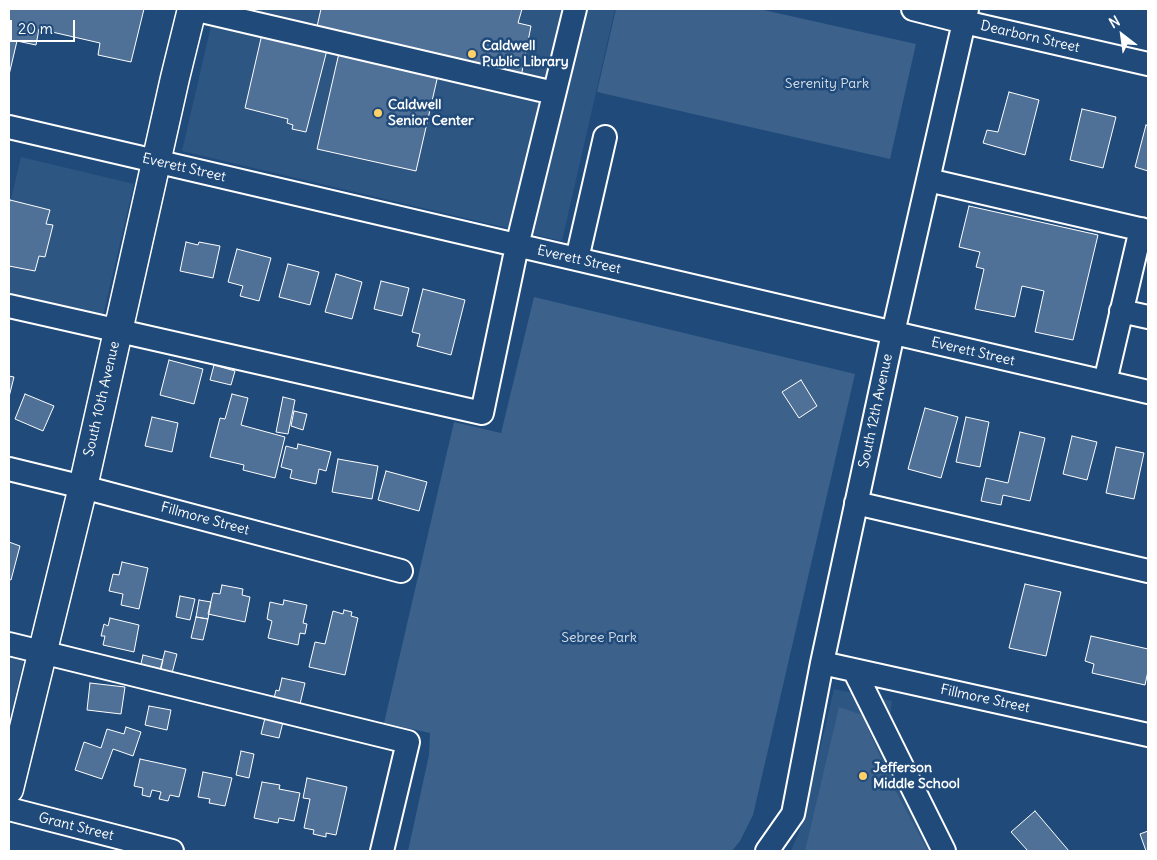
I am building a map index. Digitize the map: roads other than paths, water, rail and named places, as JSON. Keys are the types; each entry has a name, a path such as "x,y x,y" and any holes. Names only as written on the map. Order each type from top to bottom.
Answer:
{"main road":[{"name":"South 10th Avenue","path":"9,789 83,487 175,78 193,9"}],"street":[{"path":"193,9 276,18 554,93"},
{"path":"9,306 482,413 517,246 575,9"},
{"name":"Dearborn Street","path":"913,9 965,15 1148,64"},
{"name":"South 12th Avenue","path":"767,851 793,814 822,663 856,503 965,15"},
{"name":"Everett Street","path":"9,128 1148,392"},
{"path":"577,259 605,137"},
{"path":"928,180 1144,230 1121,311 1105,382"},
{"path":"1121,311 1148,317"},
{"name":"Fillmore Street","path":"9,469 401,571"},
{"path":"856,503 1148,570"},
{"path":"9,644 408,742 382,851"},
{"name":"Fillmore Street","path":"822,663 1148,735"},
{"path":"854,670 944,851"},
{"name":"Grant Street","path":"9,809 172,851"}],"place":[{"name":"Caldwell Public Library","path":"472,54"},
{"name":"Caldwell Senior Center","path":"378,113"},
{"name":"Jefferson Middle School","path":"863,776"}],"park label":[{"name":"Serenity Park","path":"827,84"},
{"name":"Sebree Park","path":"599,638"}]}
